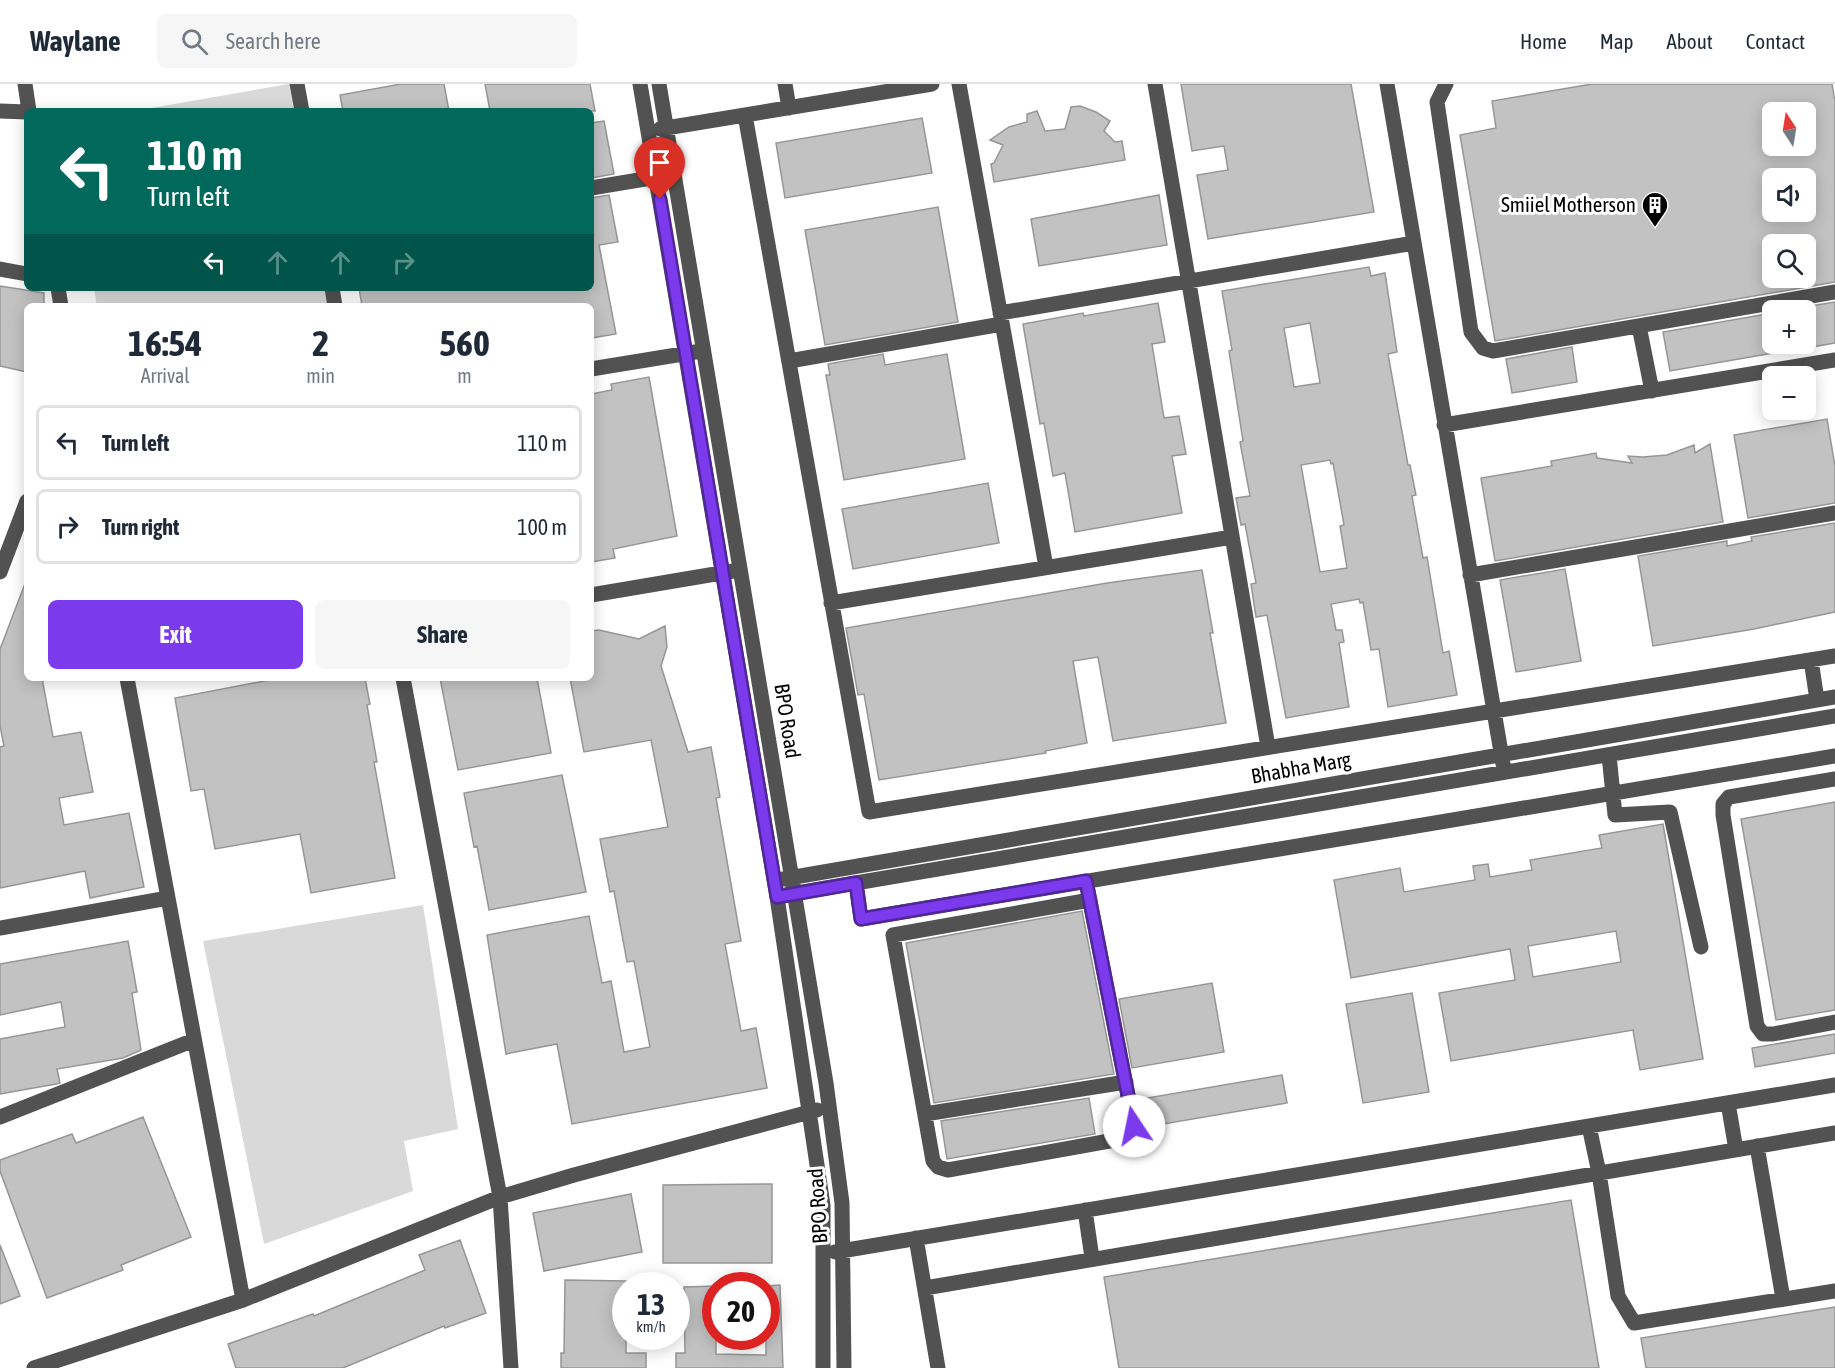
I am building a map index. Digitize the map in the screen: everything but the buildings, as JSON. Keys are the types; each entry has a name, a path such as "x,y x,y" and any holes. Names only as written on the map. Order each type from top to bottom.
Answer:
{"street":[{"path":"25,84 28,108"},
{"path":"297,84 301,108"},
{"name":"BPO Road","path":"640,84 777,897 823,1205 823,1368"},
{"name":"BPO Road","path":"659,84 829,1106 842,1203 844,1368"},
{"path":"785,84 789,108"},
{"path":"649,131 932,84"},
{"path":"959,84 1046,567"},
{"path":"1155,84 1268,747"},
{"path":"1387,84 1504,773"},
{"path":"1446,84 1437,102 1471,332 1483,348 1493,351 1835,292"},
{"path":"0,111 24,112"},
{"path":"745,115 869,812 1835,656"},
{"path":"594,188 657,177"},
{"path":"789,361 1188,281 1414,243"},
{"path":"0,269 24,273"},
{"path":"1639,326 1652,391"},
{"path":"594,369 704,351"},
{"path":"1444,425 1835,360"},
{"path":"0,572 24,509"},
{"path":"1470,575 1835,513"},
{"path":"831,603 1232,537"},
{"path":"594,594 741,569"},
{"path":"1810,660 1817,700"},
{"path":"128,681 243,1300"},
{"path":"404,681 500,1197 511,1368"},
{"name":"Bhabha Marg","path":"774,880 1835,697"},
{"name":"Bhabha Marg","path":"777,897 1835,716"},
{"path":"1609,755 1615,815 1670,812 1701,946"},
{"path":"856,883 861,919 1835,756"},
{"path":"1780,765 1784,787"},
{"path":"1835,779 1729,797 1723,804 1757,1026 1763,1034 1773,1034 1835,1022"},
{"path":"888,915 933,1161 938,1167 948,1170 1126,1138 1134,1134 1126,1082 1086,881"},
{"path":"0,928 168,898"},
{"path":"893,935 1090,900"},
{"path":"0,1117 194,1040"},
{"path":"925,1114 1126,1082"},
{"path":"823,1254 1835,1085"},
{"path":"1728,1103 1737,1150"},
{"path":"34,1368 243,1300 500,1197 829,1106"},
{"path":"1589,1126 1599,1173 1618,1296 1634,1323 1835,1291"},
{"path":"925,1288 1835,1132"},
{"path":"1757,1146 1784,1299"},
{"path":"1085,1210 1092,1258"},
{"path":"916,1238 938,1368"}],"shaded area":[{"path":"289,84 293,108 151,108"},
{"path":"94,291 326,291 328,303 96,303"},
{"path":"423,905 458,1129 404,1141 413,1191 264,1244 203,941"}],"place":[{"name":"Smiiel Motherson","path":"1655,228"}],"route":[{"path":"660,199 777,897 856,883 861,919 1086,881 1134,1126"}]}
